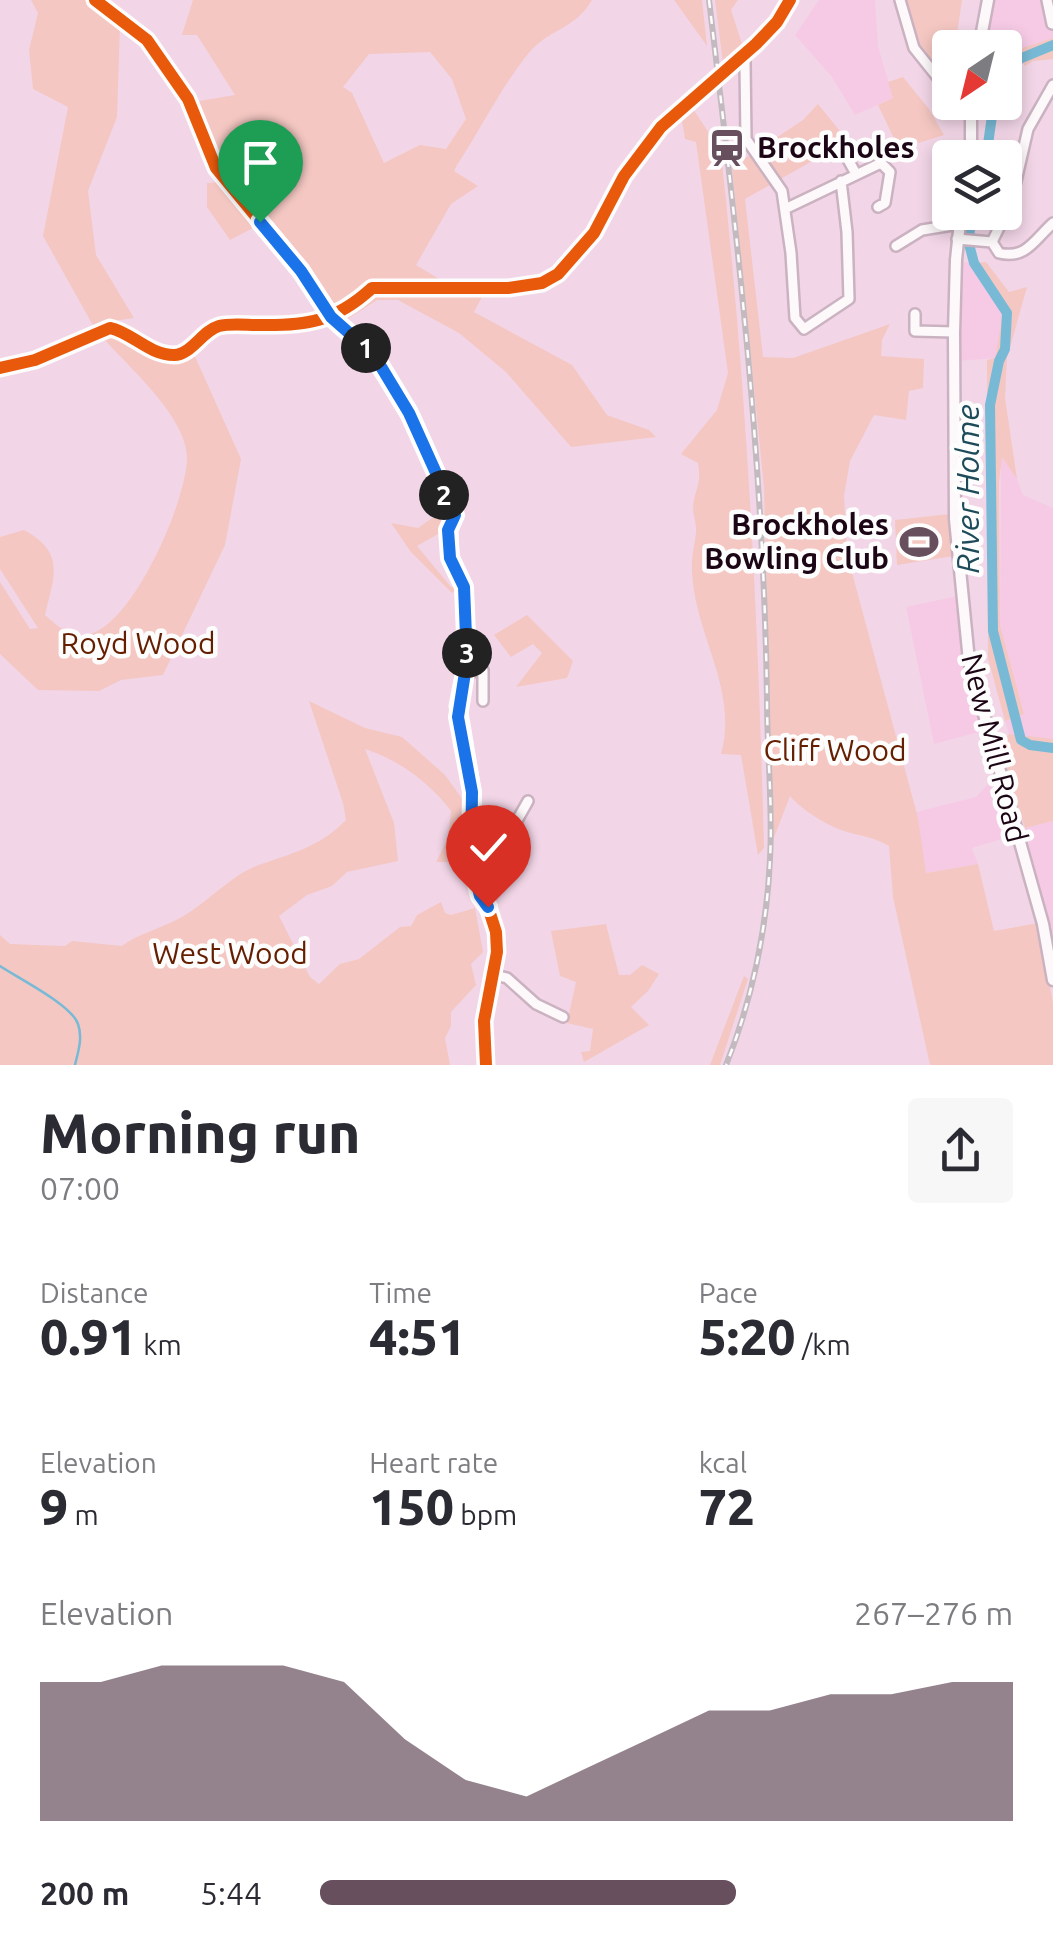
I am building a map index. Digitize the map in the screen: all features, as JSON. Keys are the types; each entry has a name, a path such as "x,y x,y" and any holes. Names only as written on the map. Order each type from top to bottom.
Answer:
{"main road":[{"path":"982,30 988,0"},
{"name":"New Mill Road","path":"963,230 954,332 955,519 969,662 1042,924 1053,980"}],"street":[{"path":"95,0 147,40 188,99 216,168 301,271 331,317 380,365 409,413 455,515 448,530 450,558 464,587 465,673 458,706 472,792 471,862 496,932 497,952 484,1021 486,1065"},
{"path":"0,368 35,360 110,328 121,330 133,342 174,355 222,325 318,322 353,305 372,288 508,288 542,283 558,274 594,233 624,176 661,128 776,22 790,0"},
{"path":"900,0 919,56 932,72"},
{"path":"1047,0 1052,24"},
{"path":"742,55 746,140 782,191 795,318 804,328 849,299 848,232 841,181"},
{"path":"992,242 1012,203 1028,129 1048,99 1050,85"},
{"path":"840,145 856,174"},
{"path":"786,208 881,163 888,166 886,198 878,208"},
{"path":"992,242 999,253 1021,254 1053,223"},
{"path":"896,246 932,227"},
{"path":"965,239 992,242"},
{"path":"915,314 915,331 954,332"},
{"path":"465,673 483,670 483,700"},
{"path":"472,832 512,831 528,801"},
{"path":"490,974 507,978 536,1004 563,1017"}],"shaded area":[{"path":"819,0 875,0 878,46 893,98 855,115 832,77 795,35"},
{"path":"993,0 1053,0 1053,38 1022,48 1022,30 989,30"},
{"path":"960,262 975,263 1003,312 995,358 957,361"},
{"path":"1001,455 1023,495 1053,508 1053,739 1045,741 1009,734 1005,721 1023,714 1000,625"},
{"path":"958,596 966,670 983,731 934,744 906,607"},
{"path":"995,777 1012,836 972,848 978,864 926,873 916,812 976,797"},
{"path":"1053,821 1053,970 1025,828"}],"green space":[{"path":"31,0 87,0 120,25 117,117 88,191 96,255 134,318 107,322 95,329 43,236 68,107 33,89 29,50 38,13"},
{"path":"193,0 592,0 578,17 528,54 457,165 454,171 478,186 451,204 416,265 449,285 373,283 335,310 296,252 217,165 193,102 235,95 197,35 182,35","holes":["430,52 452,79 466,119 446,149 420,145 384,163 352,93 343,87 369,54"]},
{"path":"674,0 702,0 707,46"},
{"path":"715,0 738,0 731,10 744,50 723,63"},
{"path":"904,0 962,0 958,30 932,30 932,66 920,52"},
{"path":"1053,38 1053,59 1025,66 1022,48"},
{"path":"903,77 944,135 899,149 878,105 893,98 888,82"},
{"name":"Cliff Wood","path":"818,104 843,135 830,151 745,199 763,357 793,358 890,324 882,340 881,356 924,359 923,388 909,391 906,420 874,415 850,461 844,496 847,554 918,818 926,873 978,864 994,931 1038,923 1053,1003 1053,1065 930,1065 893,897 889,846 830,825 790,796 773,840 764,488 732,167 803,120"},
{"path":"691,106 711,136 719,136 737,314 758,670 764,848 758,855 741,755 721,754 724,707 692,571 698,463 681,454 717,410 728,373 696,142 685,139 681,115"},
{"path":"224,182 257,226 230,240 207,207 207,183"},
{"path":"986,262 1009,292 1027,287 1007,358 1005,398 1017,479 1002,457 999,482 1000,625 1024,714 1005,721 988,658 987,360 995,358 1003,312 975,263"},
{"path":"373,291 484,293 474,312 572,365 607,415 649,430 656,437 571,447 506,372 459,333 398,300 377,300 343,322 337,317"},
{"name":"Royd Wood","path":"120,334 154,354 174,356 193,352 241,459 225,545 163,675 121,680 99,691 38,690 0,654 0,582 30,629 38,628 0,569 0,537 24,530 46,548 54,566 45,615 68,632 85,635 103,628 138,588 167,530 185,476 187,456 177,425 154,393 104,339"},
{"path":"445,509 447,529 417,546 451,587 461,586 452,593 411,552 391,523 418,528"},
{"path":"950,514 954,556 897,565 895,520"},
{"path":"527,615 573,661 567,678 516,687 542,653 533,644 511,657 494,635"},
{"name":"West Wood","path":"309,701 365,728 402,737 445,775 468,807 467,852 451,862 436,862 448,838 451,811 413,774 365,749 394,823 398,861 347,872 332,886 307,895 279,916 310,977 319,984 340,964 359,959 400,927 411,926 417,915 441,902 445,913 451,915 475,908 483,952 471,964 476,985 451,1012 451,1026 445,1038 450,1065 0,1065 0,935 10,944 65,946 72,941 122,946 188,913 246,871 315,843 346,820"},
{"path":"1009,734 1053,739 1053,821 1025,828 998,745"},
{"path":"606,924 619,975 630,975 642,965 659,974 631,1007 649,1025 584,1062 581,1052 590,1051 593,1029 567,1023 576,982 560,976 551,931"},
{"path":"744,976 748,979 720,1065 710,1065"}],"waterway":[{"name":"River Holme","path":"1022,58 1053,45"},
{"name":"River Holme","path":"989,140 991,120"},
{"name":"River Holme","path":"970,230 974,263 1007,313 1005,349 990,405 993,631 1021,740 1053,748"},
{"path":"0,966 55,1000 74,1017 80,1034 75,1065"}],"railway":[{"path":"709,0 755,437 771,820 762,938 751,990 726,1065"}],"cycle path":[{"path":"95,0 147,40 188,99 216,168 301,271 331,317 379,365 412,418 455,515 449,530 450,557 464,587 467,660 458,706 472,791 471,862 496,932 497,952 484,1021 486,1065"},
{"path":"0,368 35,360 110,328 156,351 174,355 186,351 219,326 319,320 345,308 372,288 508,288 542,283 558,274 594,233 624,176 661,127 756,44 777,22 790,0"}],"place":[{"name":"Brockholes","path":"727,148"},
{"name":"Brockholes Bowling Club","path":"919,542"}],"route":[{"path":"260,222 301,271 331,317 380,365 409,413 455,515 448,530 450,558 464,587 467,660 458,717 472,792 471,862 480,896 488,907"}]}
